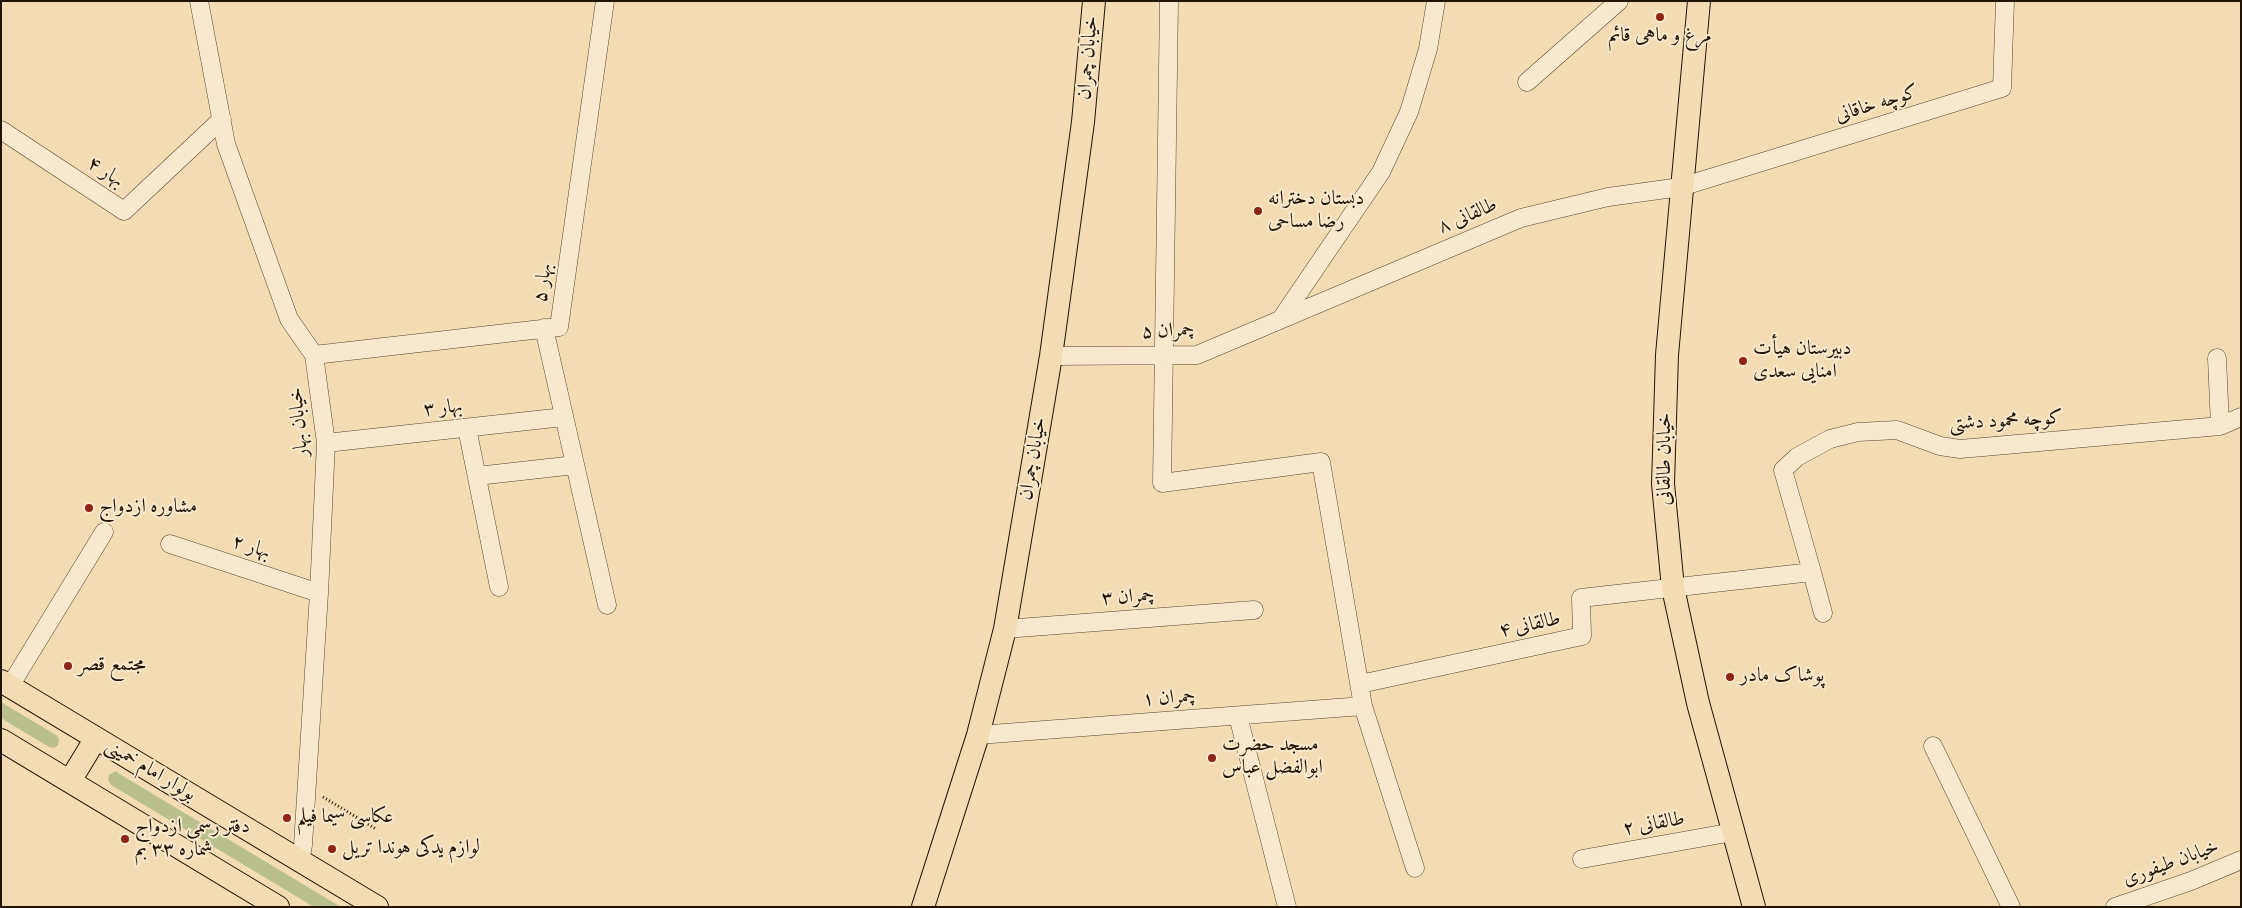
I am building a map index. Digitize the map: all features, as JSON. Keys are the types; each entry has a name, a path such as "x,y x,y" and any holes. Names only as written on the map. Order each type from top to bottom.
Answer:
{"main road":[{"name":"خیابان چمران","path":"923,907 978,735 1005,629 1051,356 1083,122 1094,1"},
{"name":"خیابان طالقانی","path":"1699,1 1667,355 1663,484 1672,588 1698,703 1754,907"},
{"name":"بولوار امام خمینی","path":"6,683 377,907"},
{"path":"70,781 96,738"},
{"path":"1,740 278,907"}],"street":[{"name":"خیابان بهار","path":"199,1 226,144 289,320 314,355 326,443 304,845 300,861"},
{"name":"بهار ۵","path":"314,355 559,327 605,1"},
{"path":"1169,1 1162,483 1321,462 1363,706 1415,868"},
{"path":"1280,320 1381,172 1409,112 1428,49 1436,1"},
{"path":"1527,82 1619,1"},
{"name":"کوچه خاقانی","path":"1681,187 2002,88 2005,1"},
{"name":"بهار ۴","path":"1,130 124,211 222,119"},
{"name":"طالقانی ۸","path":"1280,320 1521,218 1608,197 1681,187"},
{"name":"چمران ۵","path":"1051,356 1197,355 1280,320"},
{"path":"544,328 607,605"},
{"path":"2217,358 2220,426 2241,417"},
{"name":"بهار ۳","path":"326,443 564,418"},
{"name":"کوچه محمود دشتی","path":"1812,572 1783,470 1797,457 1830,439 1858,432 1896,430 1940,446 1960,448 2220,426"},
{"path":"468,428 499,587"},
{"path":"477,476 575,465"},
{"path":"6,683 104,532"},
{"name":"بهار ۲","path":"170,544 319,593"},
{"path":"1672,588 1812,572 1823,613"},
{"name":"طالقانی ۴","path":"1360,684 1582,636 1581,598 1672,588"},
{"name":"چمران ۳","path":"1005,629 1254,610"},
{"name":"چمران ۱","path":"978,735 1363,706"},
{"path":"1238,716 1287,907"},
{"path":"1933,746 2011,907"},
{"name":"طالقانی ۲","path":"1582,859 1734,832"},
{"name":"خیابان طیفوری","path":"2115,907 2191,881 2241,860"}],"path":[{"path":"307,787 376,829"}],"green space":[{"path":"1,702 56,735 59,739 58,745 54,748 49,747 1,718"},
{"path":"116,771 341,907 314,907 111,785 108,780 109,775"}],"place":[{"name":"مرغ و ماهی قائم","path":"1660,17"},
{"name":"دبستان دخترانه رضا مساحی","path":"1258,211"},
{"name":"دبیرستان هیأت امنایی سعدی","path":"1743,361"},
{"name":"مشاوره ازدواج","path":"89,508"},
{"name":"مجتمع قصر","path":"68,666"},
{"name":"پوشاک مادر","path":"1730,677"},
{"name":"مسجد حضرت ابوالفضل عباس","path":"1212,758"},
{"name":"عکاسی سیما فیلم","path":"287,818"},
{"name":"دفتر رسمی ازدواج شماره ۳۳ بم","path":"125,839"},
{"name":"لوازم یدکی هوندا تریل","path":"332,849"}]}
